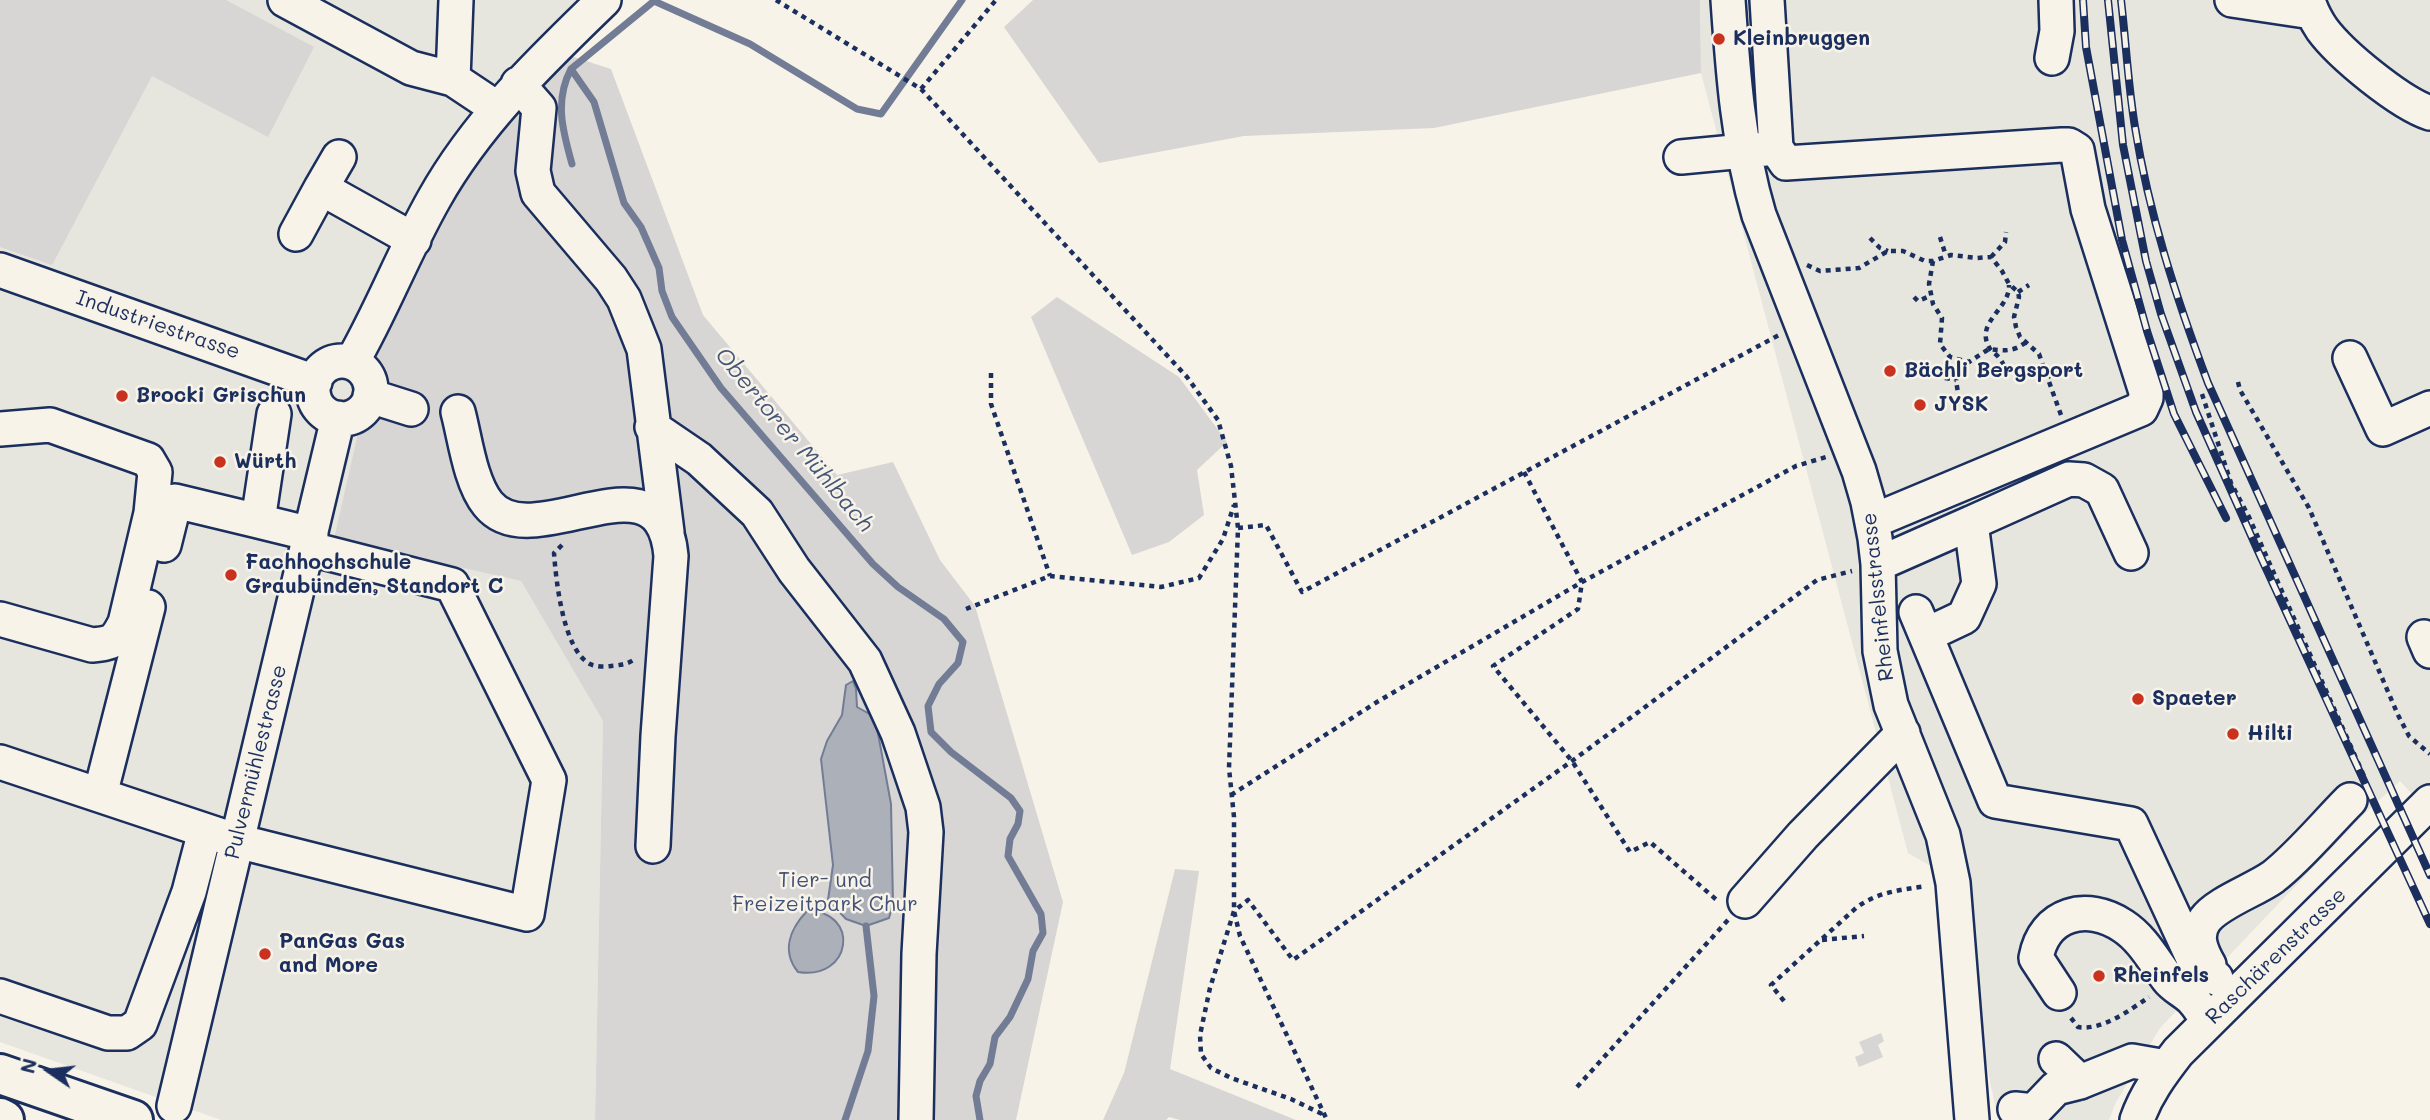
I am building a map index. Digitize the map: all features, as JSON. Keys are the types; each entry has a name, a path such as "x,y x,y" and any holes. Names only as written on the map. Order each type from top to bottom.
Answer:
{"highway":[{"path":"0,1074 133,1120"}],"street":[{"path":"285,0 411,68 539,108 533,172 538,193 611,279 624,299 644,349 652,427 671,556 653,846"},
{"path":"453,79 456,0"},
{"path":"352,362 435,198 466,150 508,97 604,0"},
{"name":"Rheinfelsstrasse","path":"1727,0 1742,151 1759,215 1850,450 1886,525 1880,651 1891,705 1948,854 1953,883 1972,1120"},
{"path":"1766,0 1776,148 1786,163 2062,145 2074,147 2079,158 2088,209 2146,398 2141,410 2068,439 1886,525"},
{"path":"2052,58 2057,31 2056,0"},
{"path":"2232,0 2310,6 2324,31 2347,54 2399,96 2430,113"},
{"path":"1681,157 1776,148"},
{"path":"296,234 339,157"},
{"path":"321,188 414,240"},
{"name":"Industriestrasse","path":"0,270 315,382"},
{"path":"2350,358 2383,429 2430,408"},
{"path":"352,362 365,372 369,380 370,396 359,414 338,418 319,407 314,392 315,382 324,367 332,363 352,362"},
{"path":"370,396 411,409"},
{"path":"458,412 477,483 489,505 498,513 509,518 534,520 612,505 628,505 650,513 660,521 667,532"},
{"path":"258,520 274,414"},
{"name":"Pulvermühlestrasse","path":"174,1106 338,418"},
{"path":"0,429 50,425 148,460 155,472 151,513 125,623 116,640 92,645 0,618"},
{"path":"652,427 699,459 757,513 794,570 865,661 898,733 923,807 926,832 919,954 916,1120"},
{"path":"1886,525 1971,523 2069,479 2084,480 2102,490 2131,552"},
{"path":"1886,525 1993,488"},
{"path":"0,762 237,841 527,914 549,780 452,585 309,541 258,520 175,501 100,795"},
{"path":"1971,523 1979,584 1964,617 1921,624 1995,802 2130,824 2193,958 2204,996"},
{"path":"1739,907 1803,835 1903,733"},
{"path":"2204,996 2198,937 2205,919 2220,907 2250,892 2275,875 2358,790"},
{"name":"Raschärenstrasse","path":"2137,1120 2144,1102 2204,996 2430,802"},
{"path":"0,996 108,1032 127,1033 140,1024 189,892 205,831"},
{"path":"2151,909 2189,978 2204,996"},
{"path":"2065,1005 2036,958 2045,930 2067,916 2079,915 2105,918 2121,925 2204,996"},
{"path":"2056,1059 2080,1082"},
{"path":"2029,1113 2056,1088 2080,1082 2132,1061 2166,1067"}],"path":[{"path":"776,0 920,89 1187,377 1218,420 1231,466 1238,528 1229,768 1234,817 1234,911 1240,936 1327,1120"},
{"path":"920,89 996,0"},
{"path":"1870,239 1888,251 1903,251 1925,261 1933,261 1946,256 1991,257 2005,242 2006,232"},
{"path":"1940,237 1946,256"},
{"path":"1820,271 1859,268 1888,251"},
{"path":"1991,257 2009,284 2018,292 2020,297 2014,317 2020,337 2039,354 2068,439"},
{"path":"1933,261 1928,284 1930,296 1942,318 1940,344 1950,357 1969,362 1989,349 2005,352 2019,348 2026,342"},
{"path":"2009,284 2005,304 1987,327 1986,335 1989,349 1999,357 2009,374"},
{"path":"2018,292 2029,285"},
{"path":"1914,297 1918,301 1930,296"},
{"path":"1238,528 1266,525 1302,592 1801,323"},
{"path":"1959,400 1956,380 1961,361"},
{"path":"2048,377 2059,370"},
{"path":"991,373 991,404 1051,576"},
{"path":"1945,378 1956,380"},
{"path":"2238,382 2240,390 2309,508 2398,715 2409,736 2430,754"},
{"path":"2202,394 2231,483 2249,517 2358,790"},
{"path":"1231,795 1377,702 1582,582 1796,466 1850,450"},
{"path":"1524,472 1582,582 1578,610 1493,666 1572,761 1630,852 1650,842 1739,907 1577,1087"},
{"path":"966,610 1051,576 1161,587 1199,578 1223,539 1235,501"},
{"path":"1323,1114 1291,1098 1231,1078 1211,1068 1201,1054 1200,1035 1210,988 1234,911 1248,900 1293,960 1572,761 1817,580 1886,525"},
{"path":"564,542 554,553 555,574 565,622 581,656 590,664 603,667 629,663 642,653"},
{"path":"1784,1001 1771,985 1868,899 1883,892 1937,884"},
{"path":"1822,940 1864,936"},
{"path":"2065,1005 2078,1027 2093,1027 2131,1009 2204,996"}],"shaded area":[{"path":"0,0 596,0 335,539 521,581 603,721 595,1120 221,1120 0,1042"},
{"path":"1700,0 2430,0 2430,814 2400,781 2364,814 2160,1028 2115,1104 2109,1120 1998,1120 1948,876 1908,853 1701,73"},
{"path":"853,681 857,707 875,717 891,804 893,904 889,918 866,926 846,919 828,900 833,865 821,759 827,741 842,715 846,685"},
{"path":"807,911 824,914 836,922 842,933 843,945 839,957 830,966 816,972 798,972 790,956 790,940 796,925"}],"green space":[{"path":"0,0 226,0 314,47 268,137 152,76 52,265 0,247"},
{"path":"1033,0 1700,0 1701,73 1434,128 1244,136 1099,163 1004,27"},
{"name":"Tier- und Freizeitpark Chur","path":"552,50 611,69 703,315 837,475 893,462 940,560 975,606 1063,902 1016,1120 595,1120 603,721 521,581 334,539 393,279"},
{"path":"1057,297 1179,377 1227,442 1197,470 1204,515 1169,542 1132,555 1031,317"},
{"path":"1175,869 1199,871 1170,1069 1296,1120 1180,1120 1169,1117 1166,1120 1103,1120 1124,1073"},
{"path":"1881,1033 1884,1041 1878,1045 1883,1057 1859,1067 1855,1057 1864,1053 1859,1042"}],"waterway":[{"name":"Obertorer Mühlbach","path":"962,0 881,114 857,109 750,44 654,1 571,69 594,102 624,203 641,227 659,268 662,291 672,317 721,388 873,564 898,587 944,619 963,642 958,663 939,684 928,706 931,732 951,752 1011,798 1020,811 1018,824 1010,839 1008,856 1041,914 1043,933 1033,951 1028,979 1010,1017 995,1037 990,1064 980,1081 976,1096 980,1120"},
{"path":"571,69 561,105 563,128 572,164"},
{"path":"845,1120 868,1051 874,996 866,926"}],"railway":[{"path":"2083,0 2086,47 2122,240 2147,331 2174,414 2226,518"},
{"path":"2108,0 2123,145 2146,261 2161,314 2196,412 2430,924"},
{"path":"2121,0 2141,160 2165,257 2197,352 2208,383 2430,875"}],"place":[{"name":"Kleinbruggen","path":"1719,39"},
{"name":"Bächli Bergsport","path":"1890,371"},
{"name":"Brocki Grischun","path":"122,396"},
{"name":"JYSK","path":"1920,405"},
{"name":"Würth","path":"220,462"},
{"name":"Fachhochschule Graubünden, Standort C","path":"231,575"},
{"name":"Spaeter","path":"2138,699"},
{"name":"Hilti","path":"2233,734"},
{"name":"PanGas Gas and More","path":"265,954"},
{"name":"Rheinfels","path":"2099,976"}]}
